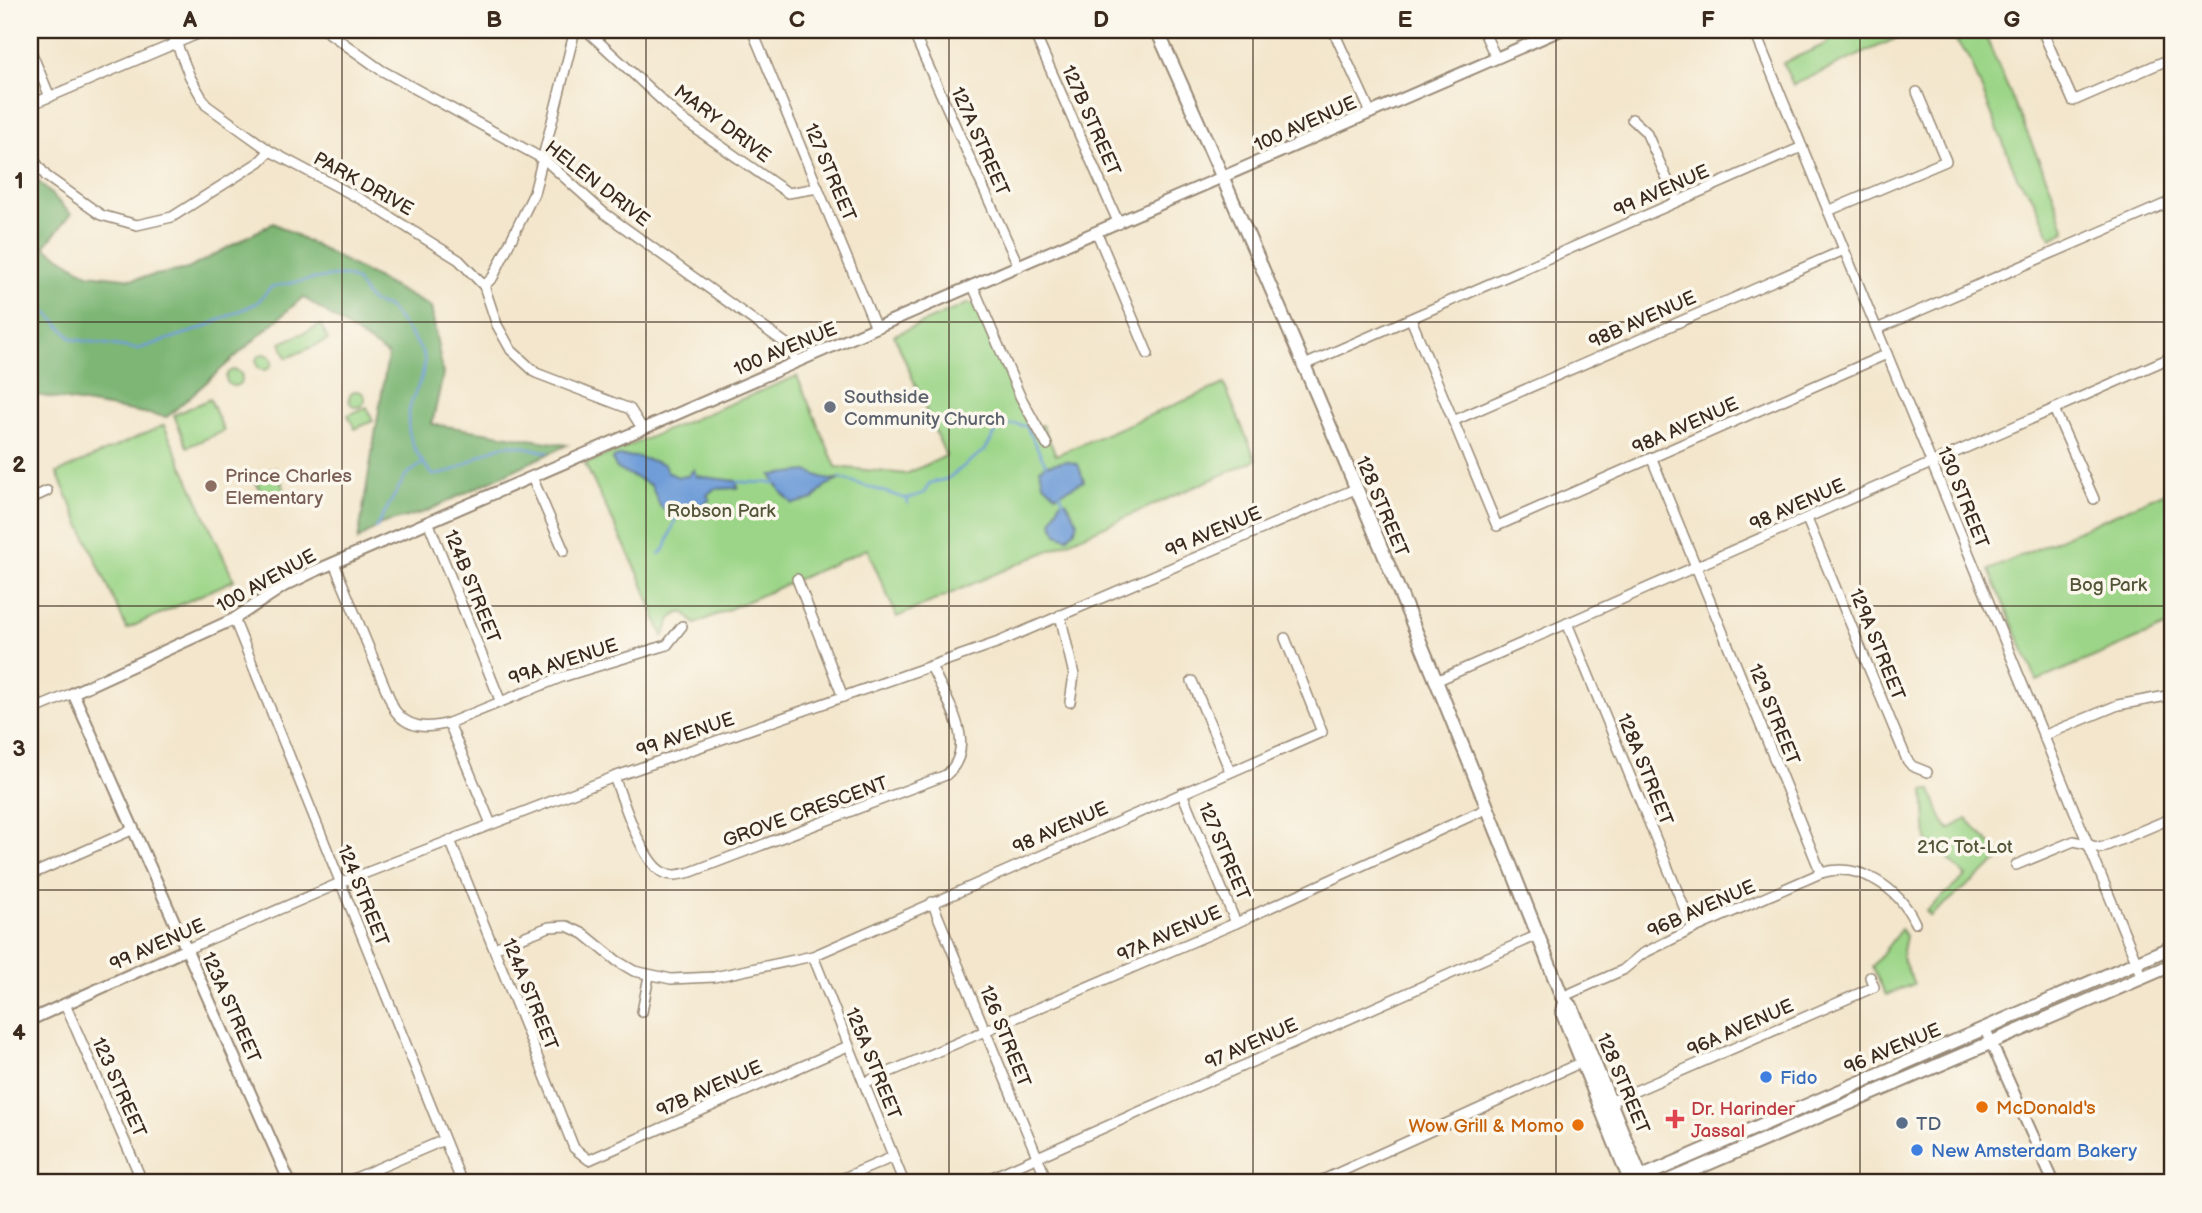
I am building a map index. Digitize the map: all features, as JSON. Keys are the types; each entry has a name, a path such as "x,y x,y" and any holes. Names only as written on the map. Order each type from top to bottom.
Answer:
{"main road":[{"name":"128 STREET","path":"1157,30 1224,178 1436,681 1563,999 1572,1008 1610,1102 1635,1182"},
{"name":"96 AVENUE","path":"1635,1182 2172,947"},
{"name":"96 AVENUE","path":"1663,1183 2172,965"},
{"name":"128 STREET","path":"1563,999 1562,1012 1635,1182"},
{"path":"1845,1105 1858,1084"},
{"path":"1797,1125 1817,1102"}],"street":[{"path":"171,30 176,43"},
{"path":"30,105 207,30"},
{"name":"HELEN DRIVE","path":"325,30 381,70 545,160 604,213 788,345 796,362"},
{"path":"484,286 493,277 534,194 545,160 575,30"},
{"name":"MARY DRIVE","path":"586,30 682,119 789,193 818,188"},
{"name":"127 STREET","path":"752,30 876,328"},
{"name":"127A STREET","path":"912,30 1019,267"},
{"name":"127B STREET","path":"1033,30 1119,224"},
{"path":"1333,30 1371,113"},
{"path":"1483,30 1496,58"},
{"name":"100 AVENUE","path":"34,709 234,619 292,582 334,563 1561,30"},
{"name":"130 STREET","path":"1754,30 2143,978"},
{"path":"2042,30 2073,101 2172,58"},
{"name":"PARK DRIVE","path":"176,43 190,77 206,104 270,151 368,203 437,245 467,267 484,286 502,335 525,365 536,373 630,409 642,428"},
{"path":"30,49 50,97"},
{"path":"1828,211 1945,161 1917,92"},
{"path":"1632,119 1646,132 1678,201"},
{"name":"99 AVENUE","path":"1302,366 1802,147"},
{"path":"30,155 46,176 101,215 124,224 143,225 172,217 259,162 270,151"},
{"path":"1877,329 2172,201"},
{"path":"1097,233 1148,354"},
{"name":"98B AVENUE","path":"1453,421 1844,250"},
{"path":"973,286 1020,396 1047,445"},
{"path":"1411,319 1453,421"},
{"name":"98A AVENUE","path":"1453,421 1497,526 1887,354"},
{"name":"98 AVENUE","path":"1436,681 2172,357"},
{"path":"2054,409 2094,499"},
{"name":"129 STREET","path":"1652,459 1821,873"},
{"path":"532,477 564,551"},
{"name":"99 AVENUE","path":"30,1020 340,883 614,777 931,666 1060,615 1355,489"},
{"path":"30,499 47,491"},
{"name":"129A STREET","path":"1807,519 1907,760 1912,766 1927,772"},
{"name":"124B STREET","path":"429,524 500,700"},
{"path":"334,563 397,714 415,726 449,723 491,824"},
{"path":"797,579 843,697"},
{"path":"1060,615 1074,675 1070,702"},
{"name":"124 STREET","path":"234,619 461,1183"},
{"name":"128A STREET","path":"1567,623 1693,929"},
{"name":"99A AVENUE","path":"449,723 562,677 667,645 682,626"},
{"name":"98 AVENUE","path":"494,948 550,927 567,926 584,934 617,961 649,976 692,980 813,956 1322,732 1284,638"},
{"name":"GROVE CRESCENT","path":"614,777 654,867 666,874 691,872 946,775 959,760 962,741 931,666"},
{"path":"1192,681 1230,771"},
{"path":"30,687 34,709"},
{"name":"123A STREET","path":"72,693 289,1183"},
{"path":"2043,736 2118,705 2172,695"},
{"name":"127 STREET","path":"1182,793 1236,923"},
{"name":"97A AVENUE","path":"864,1083 1236,923 1486,809"},
{"path":"2016,865 2074,842 2101,848 2172,818"},
{"path":"30,875 134,829"},
{"name":"124A STREET","path":"450,840 575,1148 584,1156"},
{"path":"1821,873 1843,869 1864,874 1901,900 1916,923"},
{"name":"96B AVENUE","path":"1563,999 1623,970 1642,954 1693,929 1821,873"},
{"name":"126 STREET","path":"932,902 1048,1183"},
{"name":"97 AVENUE","path":"979,1183 1538,935"},
{"name":"125A STREET","path":"813,956 904,1183"},
{"path":"642,1012 649,976"},
{"name":"96A AVENUE","path":"1610,1102 1874,987 1870,977"},
{"name":"123 STREET","path":"65,1004 143,1183"},
{"path":"1985,1029 2054,1183"},
{"name":"97B AVENUE","path":"584,1156 589,1160 848,1046"},
{"path":"1316,1183 1339,1178 1582,1062"},
{"path":"344,1183 373,1173 443,1140"},
{"path":"832,1183 893,1157"}],"green space":[{"path":"1823,30 1980,30 1985,35 2051,188 2065,231 2051,238 2032,196 2017,177 1968,55 1953,38 1940,31 1910,32 1793,85 1783,63 1828,43"},
{"path":"30,173 71,214 44,247 88,274 134,279 188,269 273,223 431,307 443,375 432,424 567,445 425,512 381,524 358,540 388,355 303,297 167,417 30,394"},
{"name":"Robson Park","path":"969,303 976,307 1030,429 1042,425 1056,455 1224,384 1256,460 897,617 867,549 695,624 685,613 678,613 671,619 663,637 640,577 585,464 797,376 836,467 906,474 946,456 894,335"},
{"path":"321,325 328,340 287,358 281,343"},
{"path":"261,354 267,354 272,362 270,368 261,370 256,365 256,359"},
{"path":"231,370 237,370 242,378 240,384 231,386 226,381 226,375"},
{"path":"354,391 360,391 365,399 363,405 354,407 349,402 349,396"},
{"path":"210,399 224,431 187,447 174,415"},
{"path":"367,407 373,421 355,429 348,415"},
{"path":"164,425 234,580 127,629 57,473"},
{"path":"275,468 286,493 265,502 254,477"},
{"name":"Bog Park","path":"2172,489 2172,624 2037,681 1989,570"},
{"name":"21C Tot-Lot","path":"1924,790 1931,790 1944,824 1949,829 1967,819 2003,857 1930,916 1926,911 1966,876 1927,840"},
{"path":"1901,929 1906,935 1902,957 1914,984 1886,995 1872,967"}],"water":[{"path":"618,456 637,457 664,464 667,472 678,477 688,476 694,469 696,476 736,481 738,488 714,489 707,495 710,500 688,514 669,514 660,506 651,485 617,469 612,459"},
{"path":"1066,461 1078,464 1084,481 1056,495 1043,483 1040,469"},
{"path":"807,471 829,480 843,478 825,486 814,499 793,504 782,493 771,475"},
{"path":"1066,501 1077,521 1075,530 1067,538 1057,534 1052,522 1060,502"}],"waterway":[{"path":"30,309 49,314 72,339 138,349 200,329 257,303 271,287 345,276 358,284 371,301 390,309 424,357 421,380 411,405 408,426 414,447 433,475 453,471 499,447 519,446 548,452"},
{"path":"908,504 907,499 924,493 930,483 947,479 985,450 996,432 1012,424 1026,426 1046,465"},
{"path":"376,528 406,475 422,464"},
{"path":"840,478 907,499"},
{"path":"737,482 776,483"},
{"path":"1059,490 1064,503"},
{"path":"659,554 665,549 677,515"}],"place":[{"name":"Southside Community Church","path":"830,407"},
{"name":"Prince Charles Elementary","path":"211,486"},
{"name":"Fido","path":"1766,1077"},
{"name":"McDonald's","path":"1982,1107"},
{"name":"Dr. Harinder Jassal","path":"1675,1119"},
{"name":"TD","path":"1902,1123"},
{"name":"Wow Grill & Momo","path":"1578,1125"},
{"name":"New Amsterdam Bakery","path":"1917,1150"}]}
